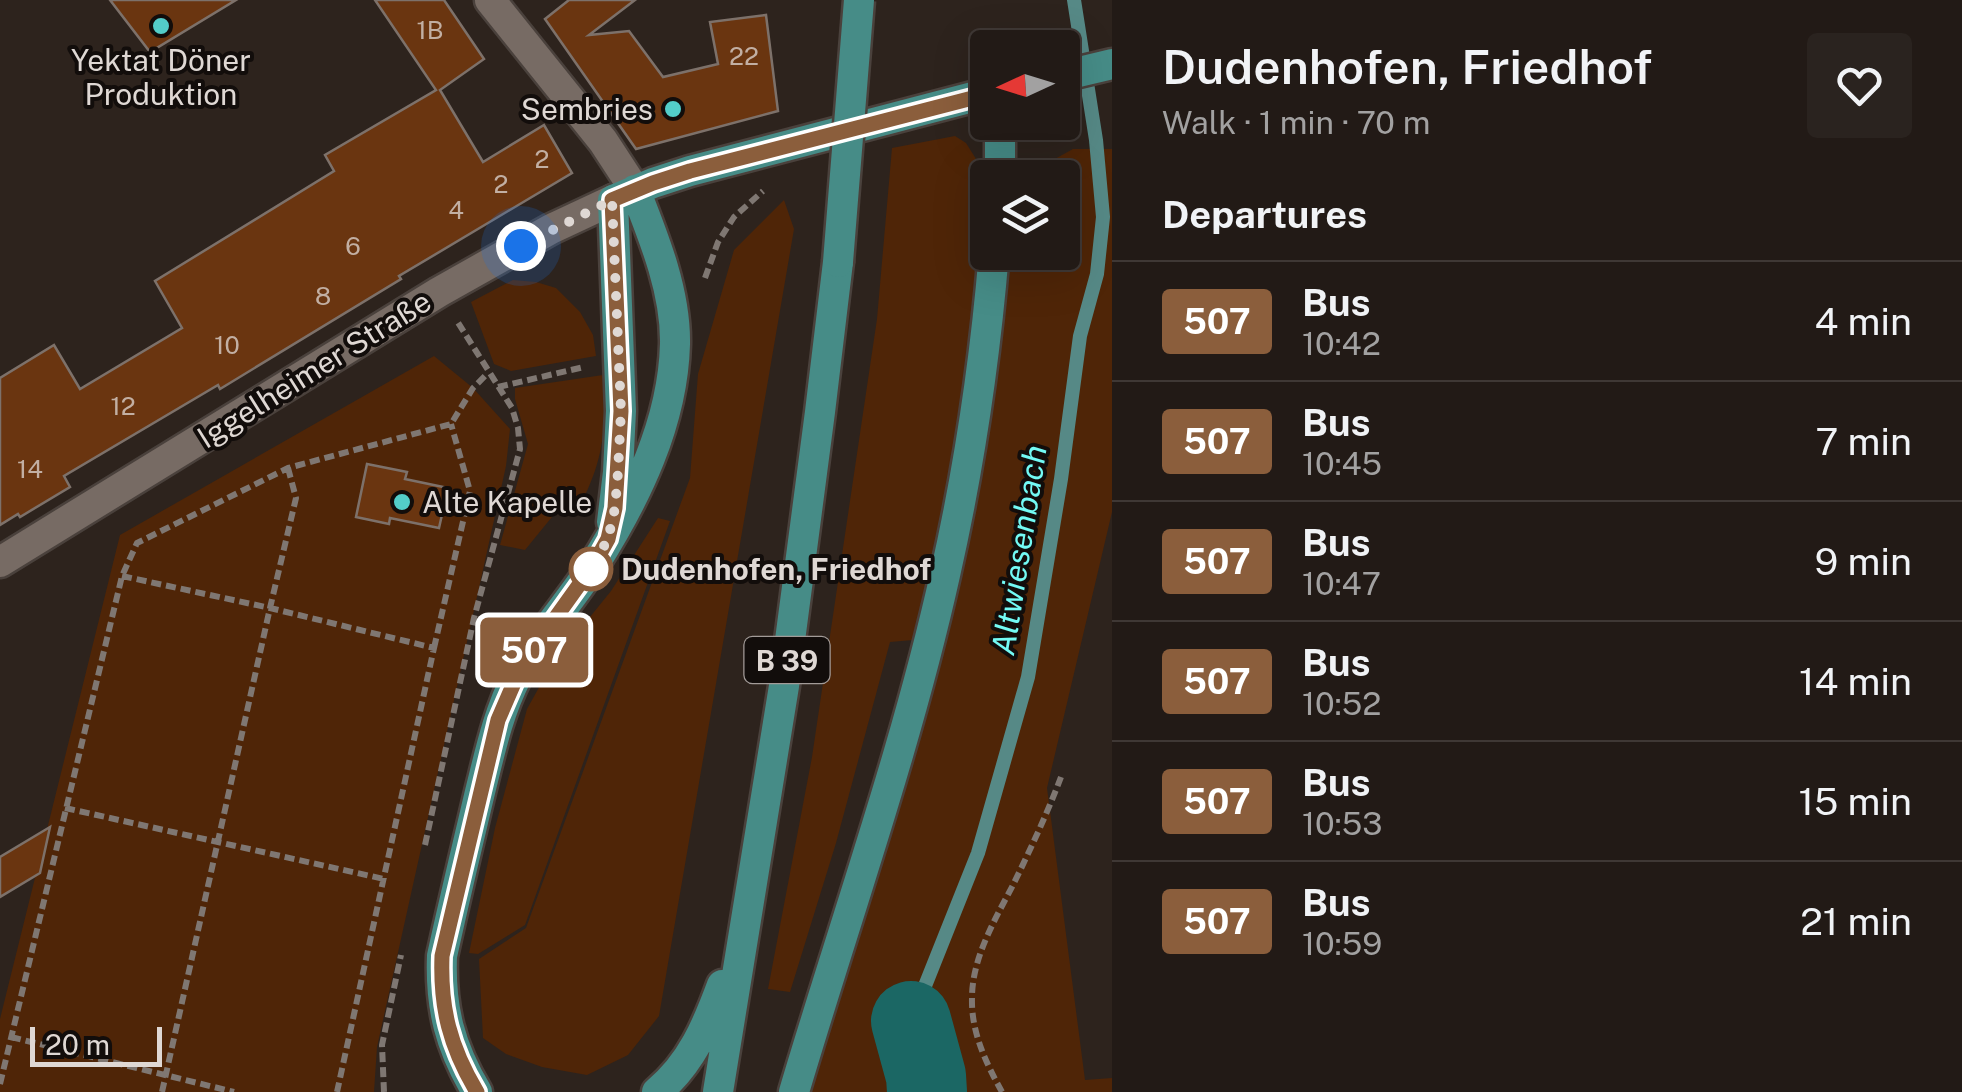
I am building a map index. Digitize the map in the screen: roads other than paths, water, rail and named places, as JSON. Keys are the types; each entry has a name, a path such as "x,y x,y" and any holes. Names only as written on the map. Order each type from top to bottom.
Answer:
{"main road":[{"name":"B 39","path":"718,1092 784,686 820,412 838,262 859,0"},
{"path":"1080,72 1112,64"},
{"path":"624,195 690,171 970,99"},
{"path":"477,1092 449,1034 441,989 442,956 498,720 517,676 594,564 634,495 653,450 670,390 675,342 670,295 654,238 624,195"},
{"path":"608,539 615,508 621,411 624,195"},
{"path":"794,1092 896,756 946,574 979,387 992,270"},
{"name":"B 39","path":"656,1092 674,1078 704,1033 743,931"}],"street":[{"path":"490,0 603,141 624,195"},
{"name":"Iggelheimer Straße","path":"0,562 439,292 624,195"}],"waterway":[{"name":"Altwiesenbach","path":"897,1092 911,1021 978,853 1028,677 1080,336 1097,274 1103,217 1096,140 1074,0"},
{"path":"911,1021 927,1092"}],"place":[{"name":"Yektat Döner Produktion","path":"161,26"},
{"name":"Sembries","path":"673,109"},
{"name":"Alte Kapelle","path":"402,502"},
{"name":"Dudenhofen, Friedhof","path":"591,569"}]}
